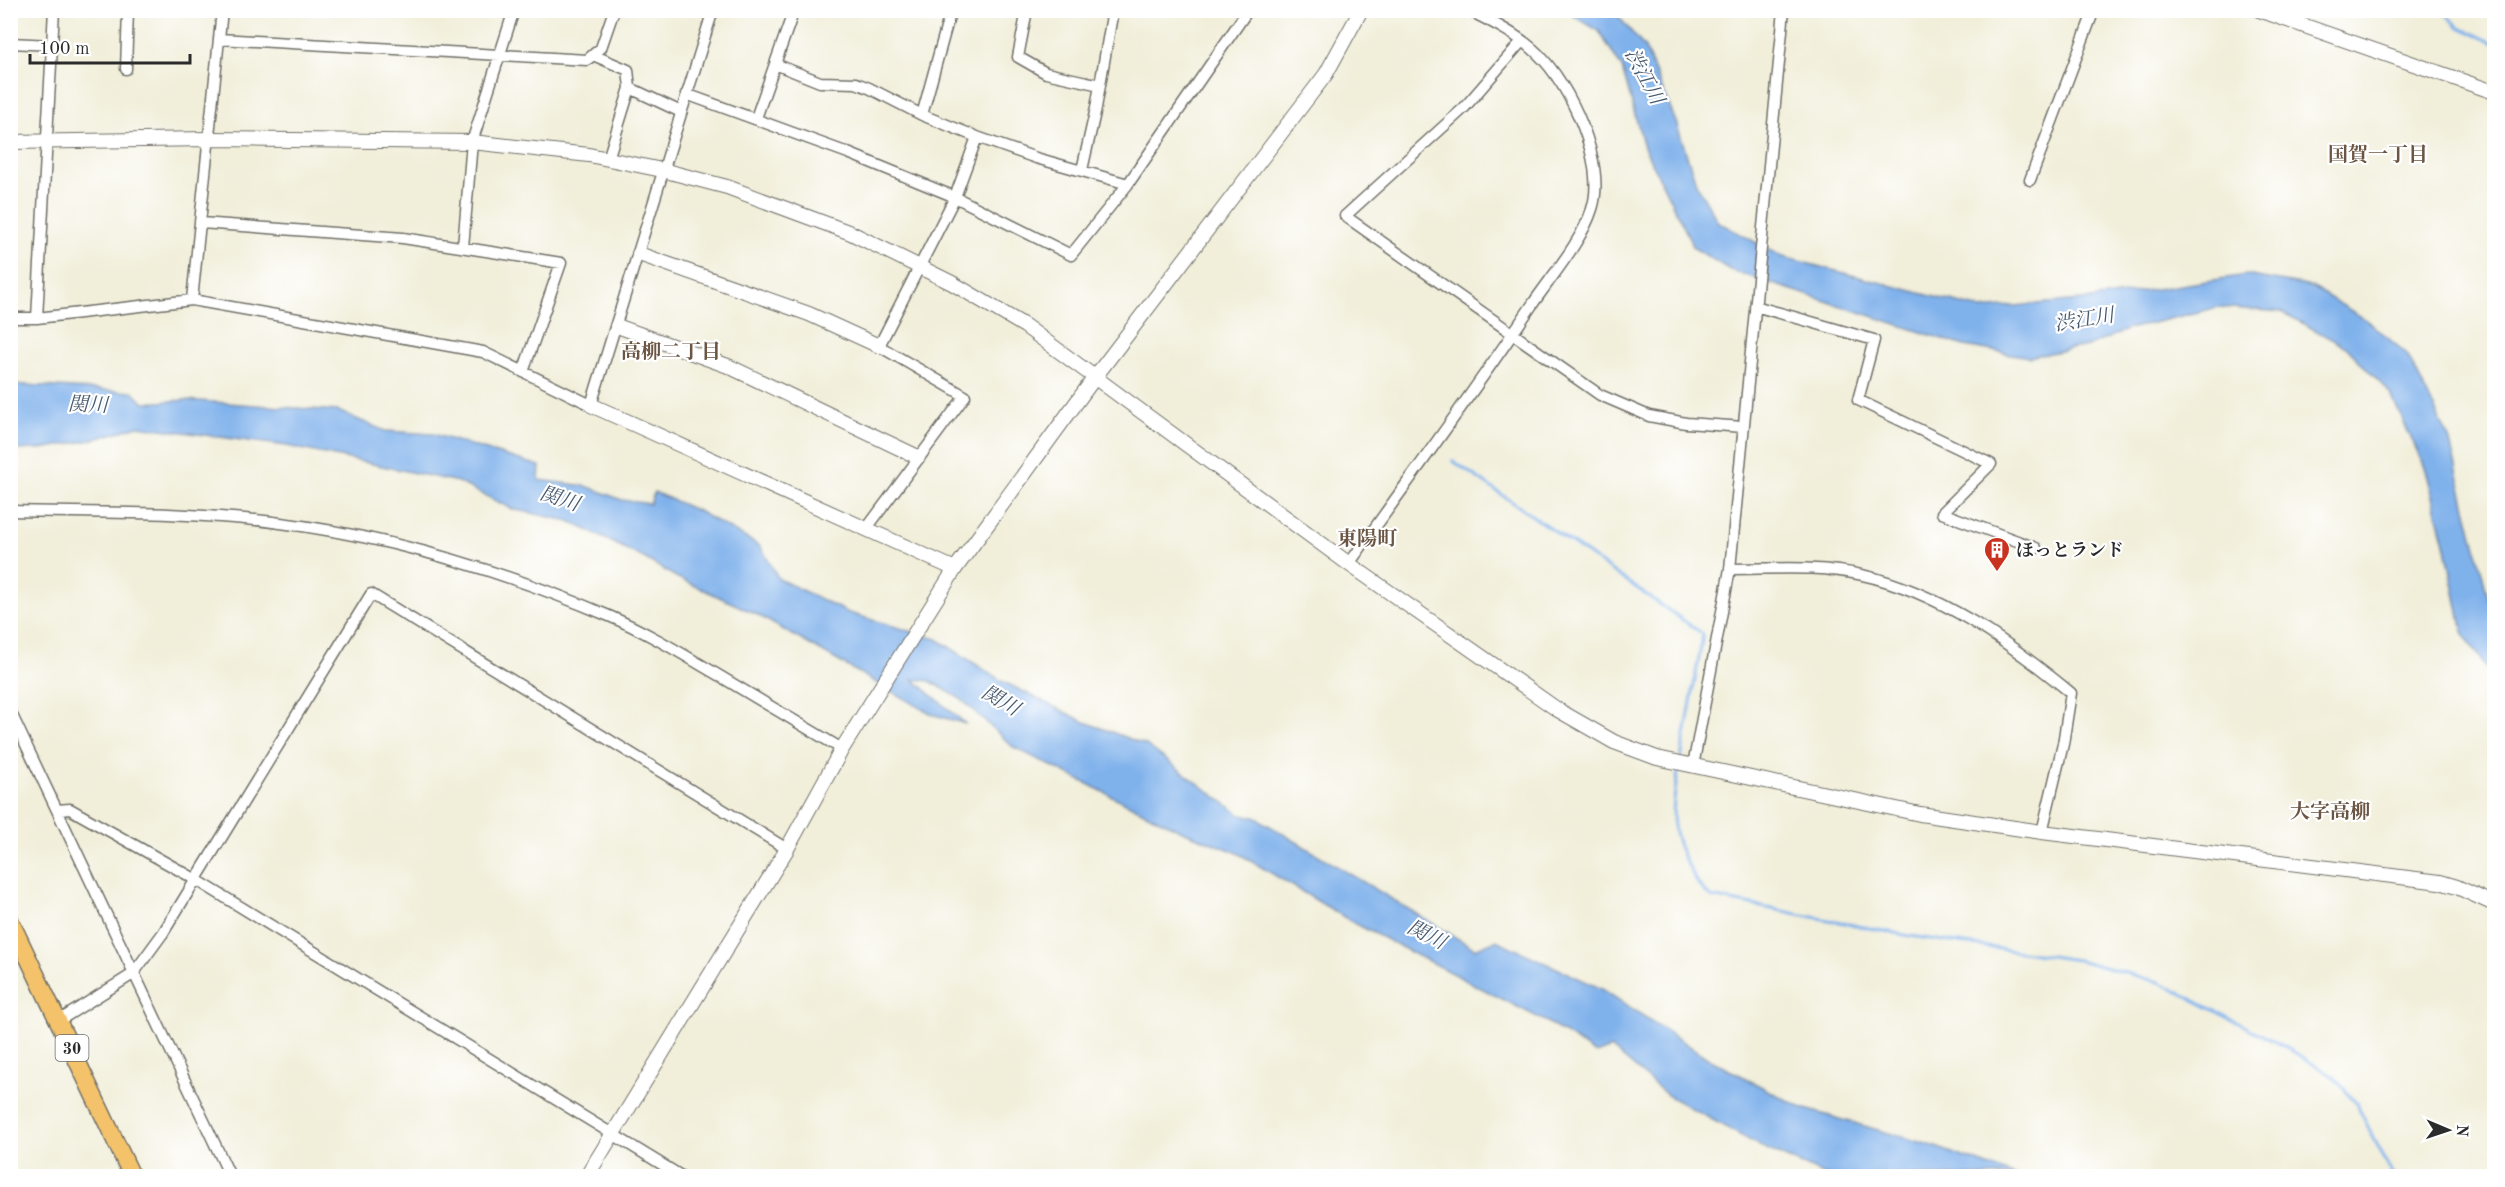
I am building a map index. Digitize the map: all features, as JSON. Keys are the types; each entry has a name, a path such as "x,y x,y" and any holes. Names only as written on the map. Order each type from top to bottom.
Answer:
{"main road":[{"name":"30","path":"10,921 60,1020 132,1176"}],"street":[{"path":"37,318 49,144 54,10"},
{"path":"126,69 128,10"},
{"path":"192,300 222,10"},
{"path":"463,247 472,142 514,10"},
{"path":"219,39 587,60 602,48 614,10"},
{"path":"591,405 713,10"},
{"path":"756,118 794,10"},
{"path":"922,115 951,10"},
{"path":"1027,10 1018,57 1046,73 1100,85"},
{"path":"1082,170 1113,10"},
{"path":"686,94 756,118 955,197 1071,255 1128,184 1248,10"},
{"path":"587,1176 787,849 842,749 952,574 1095,378 1326,74 1361,10"},
{"path":"1349,564 1512,335 1580,233 1592,209 1595,179 1584,130 1571,101 1551,68 1522,42 1467,10"},
{"path":"1693,766 1730,569 1784,10"},
{"path":"2030,180 2094,10"},
{"path":"2259,10 2494,92"},
{"path":"1522,42 1464,108 1346,216 1600,395 1649,416 1686,423 1744,427"},
{"path":"10,43 52,45"},
{"path":"593,55 628,70 630,88 608,159"},
{"path":"776,64 820,82 856,83 922,115 1036,158 1128,184"},
{"path":"630,88 681,112"},
{"path":"879,346 955,197 977,136"},
{"path":"10,142 49,144 209,139 472,142 520,146 608,159 727,187 851,233 920,266 1025,326 1349,564 1558,710 1614,742 1657,758 1920,814 2042,832 2440,882 2494,904"},
{"path":"201,223 403,238 561,263 523,372"},
{"path":"639,254 809,314 879,346 965,396 867,528"},
{"path":"10,318 37,318 192,300 483,352 591,405 867,528 952,574"},
{"path":"1755,306 1874,340 1858,400 1990,464 1942,513 2036,548"},
{"path":"617,326 728,366 918,457"},
{"path":"10,511 211,516 273,522 339,532 455,562 525,584 636,629 842,749"},
{"path":"1730,569 1826,569 1862,575 1903,588 1943,605 1995,635 2071,693 2063,744 2042,832"},
{"path":"60,1020 133,974 163,933 371,594 787,849"},
{"path":"10,711 230,1176"},
{"path":"57,810 70,809 195,879 611,1136 681,1176"}],"water":[{"name":"渋江川","path":"1566,11 1614,11 1645,48 1676,122 1696,183 1718,222 1783,257 1981,309 2092,299 2246,275 2312,287 2365,319 2407,354 2449,438 2494,621 2494,681 2463,632 2445,543 2426,470 2390,393 2346,347 2282,312 2219,307 2128,329 2092,345 2029,357 1964,346 1730,270 1694,248 1644,147 1622,68 1599,31"},
{"name":"関川","path":"11,384 133,392 144,403 185,400 338,411 385,431 433,434 540,466 539,480 586,486 622,500 650,504 654,492 698,511 760,546 779,579 849,613 937,639 1000,680 1085,722 1146,745 1241,815 1255,817 1475,949 1496,940 1602,989 1709,1059 1802,1108 1930,1145 2016,1176 1827,1176 1760,1146 1667,1095 1611,1048 1596,1054 1547,1022 1354,923 1238,853 1180,830 1013,747 961,699 930,681 913,679 966,724 931,714 756,614 676,577 644,558 569,521 512,509 458,482 287,446 138,426 92,440 41,449 11,450"}],"waterway":[{"path":"2442,10 2459,27 2494,43"},
{"path":"1453,461 1703,634 1681,758"},
{"path":"1679,767 1673,809 1675,833 1678,845 1695,879 1711,897 1910,936 2078,960 2159,982 2289,1049 2334,1077 2356,1103 2393,1176"}],"place":[{"name":"ほっとランド","path":"1997,573"}],"district":[{"name":"国賀一丁目","path":"2378,154"},
{"name":"高柳二丁目","path":"671,351"},
{"name":"東陽町","path":"1367,538"},
{"name":"大字高柳","path":"2330,811"}]}
